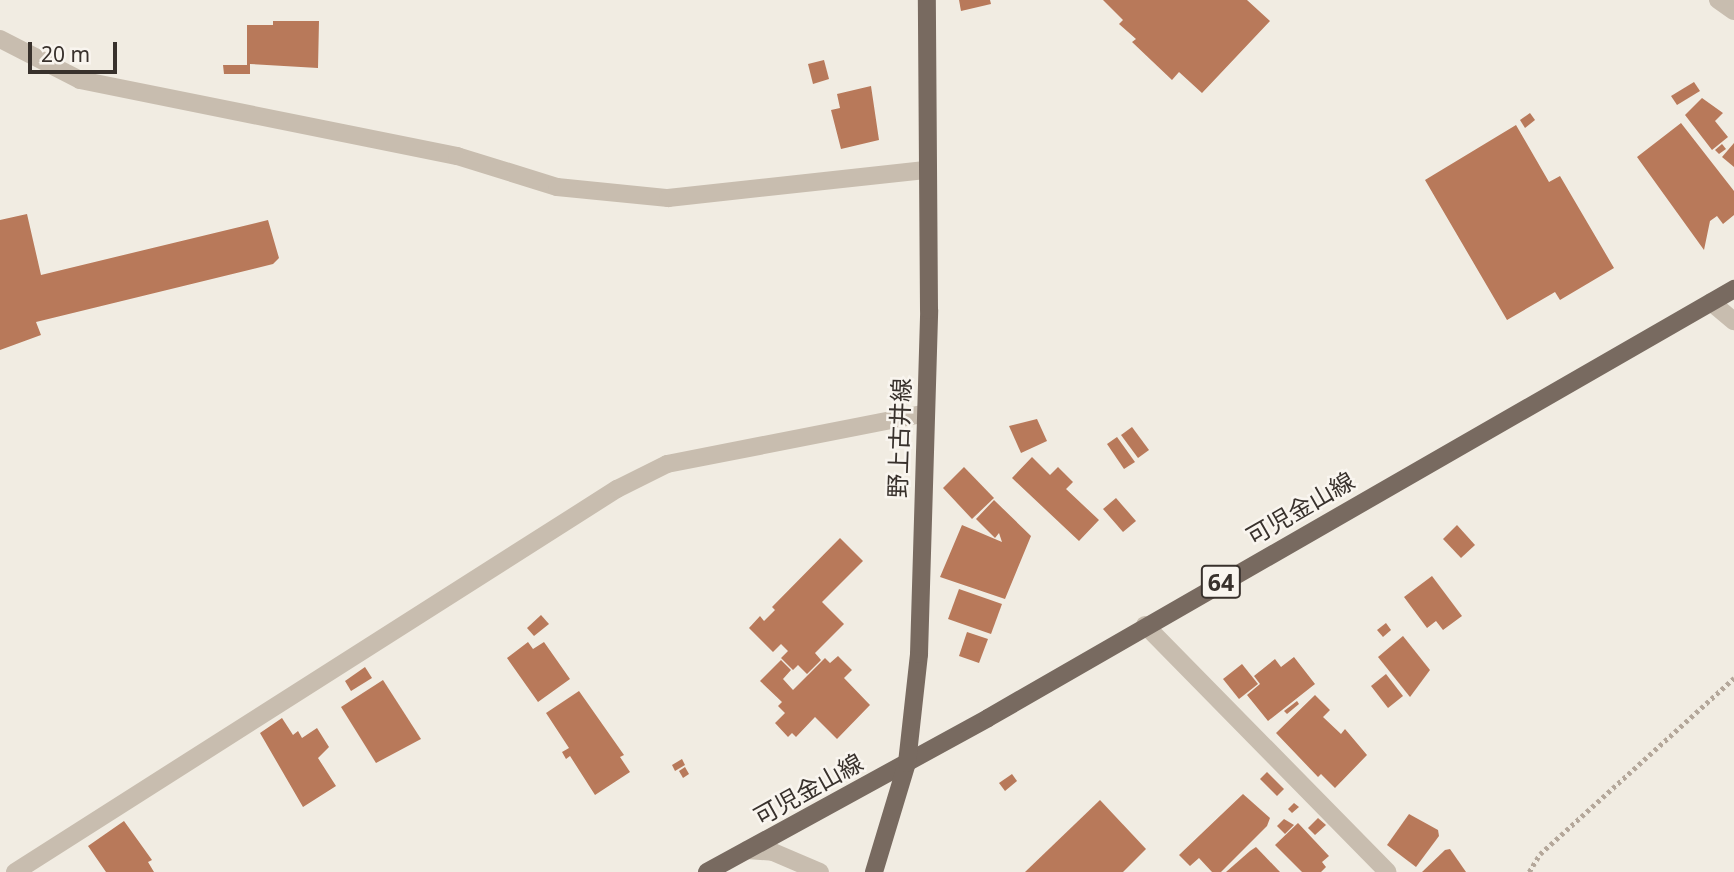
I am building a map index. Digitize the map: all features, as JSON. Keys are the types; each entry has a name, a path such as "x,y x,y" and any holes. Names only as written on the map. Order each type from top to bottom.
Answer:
{"main road":[{"name":"野上古井線","path":"874,872 906,763 919,654 923,414 929,310 927,0"},
{"name":"可児金山線","path":"706,872 906,763 1734,289"}],"street":[{"path":"1718,0 1734,11"},
{"path":"0,39 80,80 457,156 557,187 668,198 928,170"},
{"path":"1711,302 1734,321"},
{"path":"15,872 617,489 657,469 923,414"},
{"path":"1145,625 1388,872"},
{"path":"747,850 773,852 820,872"}],"path":[{"path":"1529,872 1540,854 1734,678"}],"building":[{"path":"959,0 990,0 991,4 961,11"},
{"path":"1103,0 1247,0 1270,21 1202,93 1179,72 1172,80 1132,42 1136,39 1119,24 1123,20"},
{"path":"273,21 319,21 318,68 250,64 250,74 224,74 223,65 247,65 247,25 273,25"},
{"path":"824,60 829,79 813,84 808,64"},
{"path":"1694,82 1700,91 1677,105 1671,96"},
{"path":"871,86 879,140 841,149 831,110 840,108 837,94"},
{"path":"1702,98 1723,113 1715,121 1728,137 1712,150 1685,115"},
{"path":"1530,113 1535,120 1525,128 1520,120"},
{"path":"1681,123 1734,191 1734,215 1723,224 1717,216 1710,221 1704,250 1637,157"},
{"path":"1516,125 1549,182 1560,176 1614,268 1560,300 1555,292 1507,320 1425,180"},
{"path":"1734,143 1734,167 1722,157"},
{"path":"1722,144 1726,149 1719,154 1715,150"},
{"path":"27,214 41,275 268,220 279,258 273,264 36,322 41,335 0,350 0,220"},
{"path":"1037,419 1047,441 1021,453 1009,426"},
{"path":"1132,427 1149,450 1138,458 1121,435"},
{"path":"1117,437 1135,462 1124,469 1107,444"},
{"path":"1032,457 1050,475 1058,467 1073,482 1066,489 1099,520 1079,541 1012,478"},
{"path":"964,467 994,498 972,519 943,488"},
{"path":"1116,498 1136,521 1123,532 1103,509"},
{"path":"994,500 1031,536 1005,599 940,577 962,525 1002,542 999,533 995,538 976,519"},
{"path":"1457,525 1475,545 1461,558 1443,539"},
{"path":"840,538 863,561 822,602 844,624 815,653 821,660 807,674 798,665 793,670 781,658 788,651 781,644 773,652 749,628 760,616 764,621 775,610 772,607"},
{"path":"1432,576 1462,616 1443,630 1436,621 1427,628 1404,597"},
{"path":"959,589 1002,604 991,634 948,619"},
{"path":"541,615 549,624 534,636 527,628"},
{"path":"1386,623 1391,630 1383,637 1377,630"},
{"path":"967,632 988,639 979,663 959,656"},
{"path":"1403,636 1430,670 1410,697 1378,657"},
{"path":"528,642 533,649 544,642 570,679 538,702 507,658"},
{"path":"838,656 852,670 844,678 870,705 837,739 815,717 796,737 792,733 788,737 775,723 785,713 778,706 782,702 760,681 781,660 791,670 783,679 793,690 825,658 830,663"},
{"path":"1294,657 1315,684 1268,721 1247,695 1260,684 1254,676 1275,659 1281,667"},
{"path":"1242,664 1258,684 1239,699 1223,679"},
{"path":"365,667 372,678 351,691 345,681"},
{"path":"1386,674 1403,696 1388,708 1371,686"},
{"path":"383,680 421,739 376,763 341,707"},
{"path":"579,691 624,755 620,757 630,772 595,795 570,756 566,759 562,752 569,748 546,713"},
{"path":"1315,695 1330,710 1323,717 1341,734 1345,729 1367,755 1335,788 1321,774 1318,777 1276,733"},
{"path":"1297,701 1299,704 1287,714 1284,711"},
{"path":"282,718 293,735 298,731 302,738 317,728 329,747 318,758 336,786 303,807 260,733"},
{"path":"682,759 685,765 675,771 672,765"},
{"path":"685,767 689,774 683,778 679,771"},
{"path":"1267,772 1284,789 1277,796 1260,779"},
{"path":"1012,774 1017,781 1005,791 999,783"},
{"path":"1243,794 1270,818 1267,826 1221,872 1212,872 1199,858 1190,866 1179,855"},
{"path":"1100,800 1146,849 1123,872 1025,872"},
{"path":"1294,803 1299,807 1292,813 1288,809"},
{"path":"1409,814 1438,830 1439,836 1416,867 1387,845"},
{"path":"1318,818 1326,825 1315,835 1308,828"},
{"path":"1284,819 1294,825 1285,834 1277,826"},
{"path":"124,821 152,860 148,862 154,872 106,872 88,846"},
{"path":"1298,823 1329,856 1322,862 1326,867 1321,872 1302,872 1275,845"},
{"path":"1256,847 1280,872 1226,872 1250,851"},
{"path":"1450,849 1466,872 1422,872 1445,850"}]}
